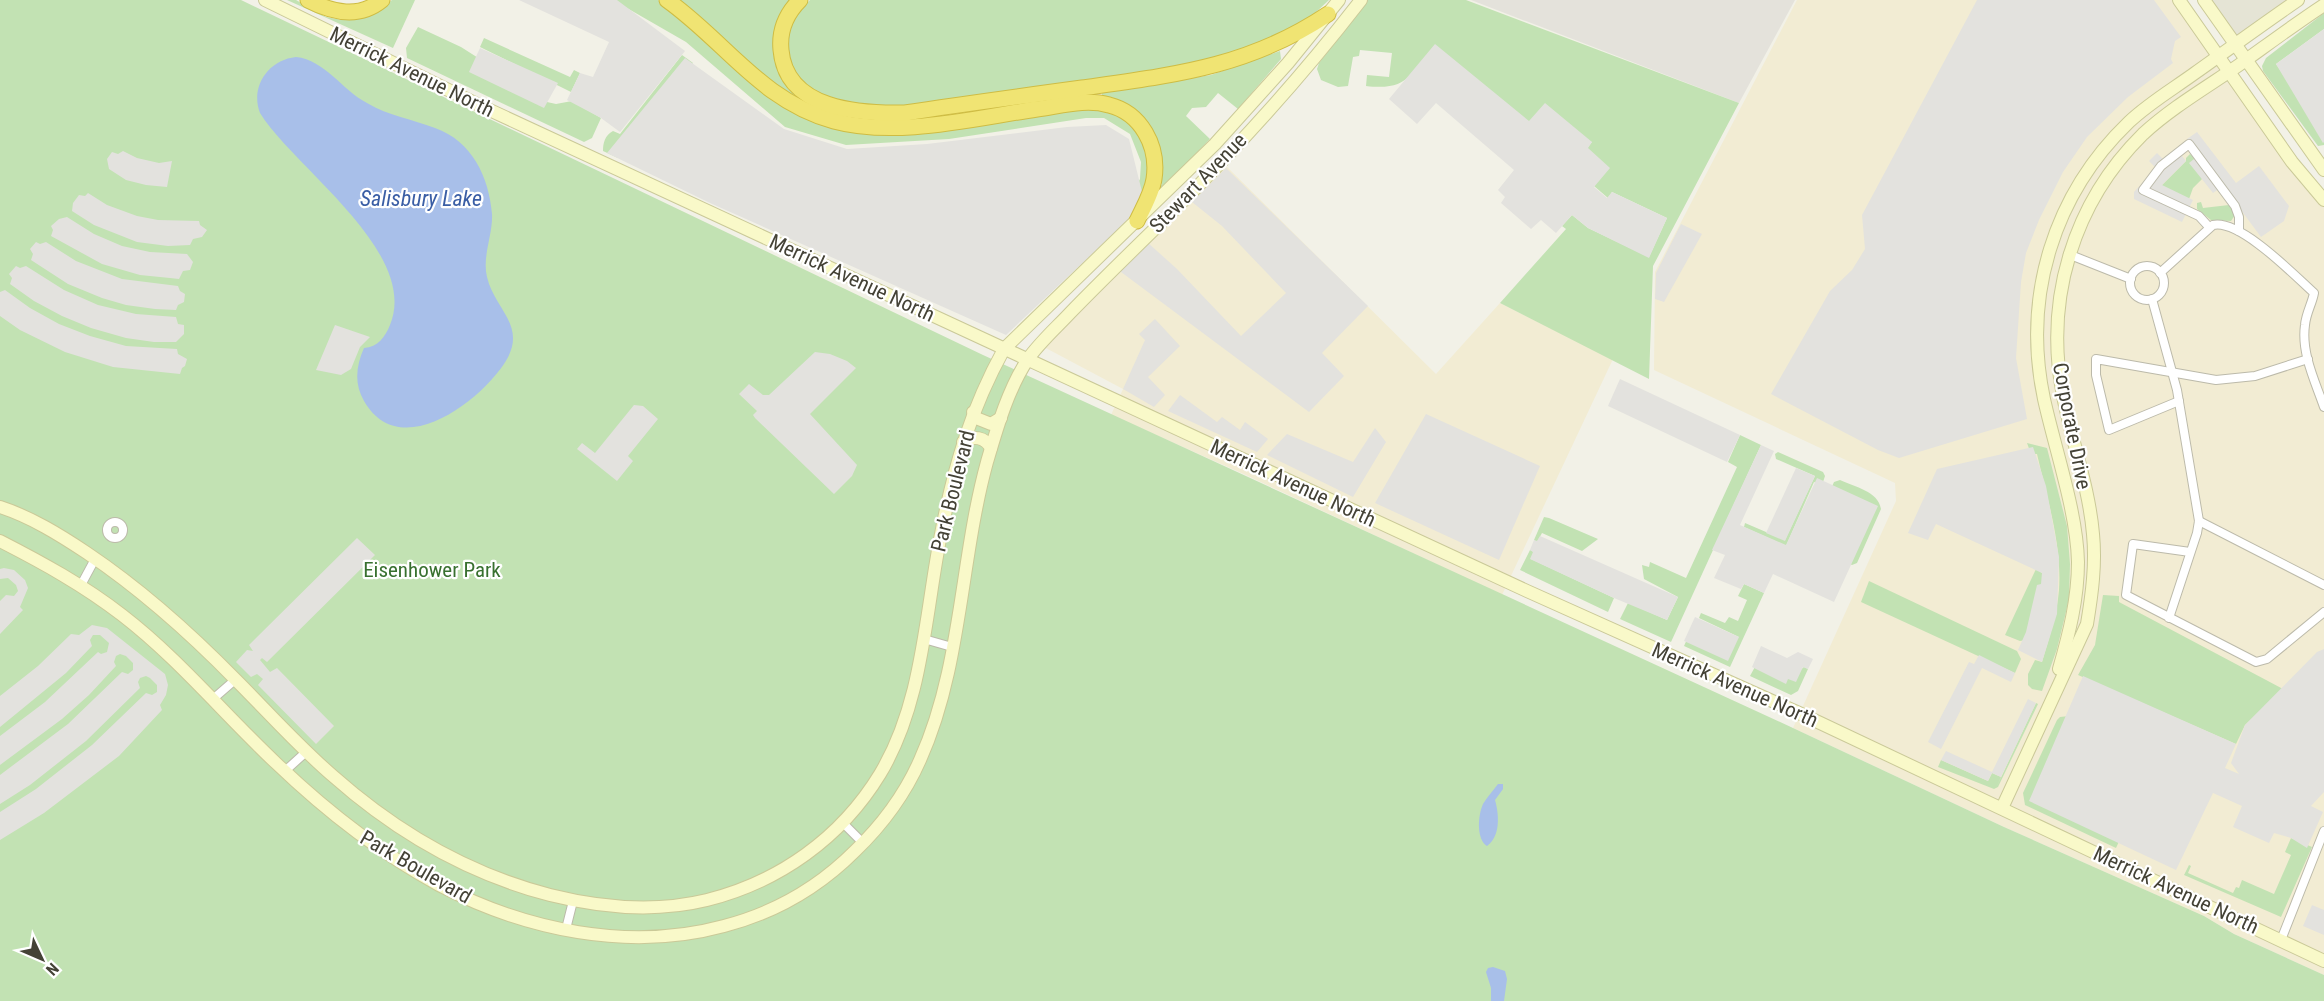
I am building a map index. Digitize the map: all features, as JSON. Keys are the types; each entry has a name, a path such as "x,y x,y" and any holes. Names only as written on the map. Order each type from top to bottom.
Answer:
{"highway":[{"path":"308,0 331,11 353,13 382,0"},
{"path":"668,0 769,90 807,112 835,121 872,127 897,127 934,124 1089,102 1119,108 1132,117 1144,130 1153,151 1154,178 1137,221"},
{"path":"800,0 787,16 782,27 780,42 782,57 792,80 802,90 821,102 854,112 874,114 905,113 1147,79 1209,68 1277,44 1300,33 1328,14"}],"main road":[{"name":"Merrick Avenue North","path":"265,0 491,110 1027,360 2002,808 2324,961"},
{"name":"Stewart Avenue","path":"1004,349 1215,144 1288,63 1339,0"},
{"name":"Stewart Avenue","path":"1027,360 1040,343 1216,168 1361,0"},
{"path":"2179,0 2292,162 2324,200"},
{"path":"2204,0 2324,170"},
{"name":"Corporate Drive","path":"2050,702 2073,615 2078,561 2073,522 2039,369 2037,326 2042,279 2050,246 2080,181 2122,129 2153,103 2298,0"},
{"name":"Corporate Drive","path":"2002,808 2086,624 2094,570 2092,521 2066,412 2057,343 2060,299 2068,254 2077,231 2093,198 2121,159 2151,128 2324,5"},
{"path":"1288,63 1302,70"},
{"path":"1288,63 1292,82"},
{"path":"1215,144 1216,168"},
{"path":"1164,195 1187,197"},
{"name":"Park Boulevard","path":"0,507 50,530 116,572 167,613 236,679 306,752 363,802 398,827 477,871 532,890 573,901 610,907 650,909 684,905 726,895 760,882 792,865 818,846 843,823 881,772 902,728 924,639 941,533 963,441 984,386 1004,349"},
{"name":"Park Boulevard","path":"0,541 81,585 143,632 285,771 364,839 438,884 480,904 524,920 566,929 626,937 691,934 730,925 765,912 795,897 821,880 863,843 894,806 920,762 940,704 952,646 975,504 1001,418 1027,360"},
{"path":"973,412 976,418 991,424 1001,418"},
{"path":"2052,428 2060,423 2066,412"},
{"path":"963,441 972,437 979,438 986,441 991,448"}],"street":[{"path":"2210,227 2199,216 2143,190 2161,166 2189,144 2235,206 2239,217 2239,231"},
{"path":"2160,273 2210,227 2221,224 2239,231 2314,293 2305,323 2304,341 2324,407"},
{"path":"2068,254 2131,279"},
{"path":"2152,267 2160,273 2164,286 2159,295 2152,299 2136,296 2132,290 2131,279 2138,270 2152,267"},
{"path":"2152,299 2179,401 2199,521 2169,618"},
{"path":"2179,401 2109,430 2096,375 2096,359 2216,380 2264,374 2308,359"},
{"path":"2199,521 2324,585"},
{"path":"2190,552 2133,544 2126,596 2256,662 2267,659 2324,612"},
{"path":"81,585 95,559"},
{"path":"924,639 952,646"},
{"path":"213,699 236,679"},
{"path":"285,771 306,752"},
{"path":"843,823 863,843"},
{"path":"2281,940 2324,831"},
{"path":"566,929 573,901"}],"shaded area":[{"path":"519,0 617,0 685,51 620,132 601,118 567,100 580,73 593,77 609,42"},
{"path":"1471,0 1795,0 1739,103"},
{"path":"1797,0 2179,0 2324,200 2324,975 2234,934 2204,916 2004,827 1793,728 1896,501 1895,483 1654,370 1655,272"},
{"path":"1977,0 2154,0 2181,37 2175,41 2171,59 2173,63 2128,97 2087,137 2063,172 2039,220 2026,253 2021,282 2016,358 2027,419 1899,458 1878,450 1771,394 1830,291 1852,270 1865,249 1862,215"},
{"path":"2204,0 2298,0 2235,44"},
{"path":"2324,29 2324,142 2323,143 2276,64"},
{"path":"1435,44 1529,121 1545,103 1592,142 1588,148 1610,168 1594,187 1607,198 1612,192 1667,218 1649,258 1588,228 1572,215 1556,233 1541,220 1531,229 1501,203 1505,197 1498,190 1514,170 1436,103 1417,124 1389,99"},
{"path":"480,48 558,83 544,108 469,72"},
{"path":"685,58 784,129 847,149 927,144 1067,127 1106,125 1129,139 1145,204 1006,335 710,203 607,153"},
{"path":"2197,132 2236,183 2259,166 2289,206 2284,221 2261,237 2223,186 2213,193 2189,163 2199,155 2187,139"},
{"path":"2177,150 2186,161 2162,185 2193,200 2182,222 2134,199 2134,192 2156,168 2149,161 2157,153 2163,159"},
{"path":"123,151 137,158 159,163 172,161 167,187 126,180 109,169 107,159 112,152 118,154"},
{"path":"1225,165 1436,374 1500,303 1613,359 1502,595 1246,475 1111,415 1123,389 1042,346"},
{"path":"1226,168 1368,306 1322,353 1344,376 1309,412 1117,269 1147,242 1177,269 1241,336 1286,293 1222,226 1192,202"},
{"path":"88,193 107,205 137,216 158,220 199,221 200,225 207,230 202,237 193,239 190,245 168,246 137,242 94,225 72,211 73,203 79,195 85,196"},
{"path":"67,217 94,234 122,246 150,252 187,254 193,262 190,270 183,271 179,279 140,275 102,264 51,236 53,230 51,226 59,219"},
{"path":"1681,224 1702,234 1664,302 1655,299 1656,273"},
{"path":"36,242 40,244 46,242 76,261 122,279 178,286 185,294 184,302 178,305 176,310 155,309 126,305 102,298 68,284 31,260 33,254 30,249"},
{"path":"16,266 20,268 26,266 64,290 98,305 136,314 176,317 178,324 184,325 184,334 176,342 154,342 126,338 91,328 34,301 10,284 12,278 9,274"},
{"path":"5,290 30,308 59,324 90,336 126,346 177,349 178,354 187,359 185,366 180,374 113,367 65,352 20,330 0,316 0,292"},
{"path":"1155,319 1180,346 1148,377 1165,395 1154,407 1123,389 1145,340 1139,334"},
{"path":"335,325 370,337 360,347 351,369 341,375 316,370"},
{"path":"815,352 830,354 847,361 856,368 810,414 857,465 852,476 834,494 755,418 753,415 757,411 739,394 749,384 763,395 769,395"},
{"path":"1620,379 1740,435 1727,462 1608,406"},
{"path":"1180,395 1217,422 1222,417 1240,430 1245,422 1268,439 1257,452 1168,411"},
{"path":"634,405 643,406 658,419 628,456 633,461 617,481 577,449 582,443 595,453"},
{"path":"1426,414 1540,466 1499,560 1375,503"},
{"path":"1375,428 1386,442 1353,497 1267,455 1287,434 1353,462"},
{"path":"1761,445 1774,451 1740,525 1786,545 1817,478 1878,506 1834,602 1773,574 1764,593 1744,584 1741,589 1714,578 1725,555 1712,550"},
{"path":"2033,447 2046,486 2059,557 2057,614 2042,662 2018,650 2026,632 2037,585 2041,584 2042,573 1936,524 1928,540 1908,533 1937,469"},
{"path":"1796,468 1815,476 1785,541 1766,533"},
{"path":"1540,536 1678,597 1667,620 1530,559 1533,552 1530,550 1534,540 1537,541"},
{"path":"357,538 375,555 267,662 262,658 260,660 270,672 277,668 334,726 316,744 258,685 263,679 257,674 251,677 236,662 247,650 253,651 249,645"},
{"path":"0,569 14,570 25,580 28,588 20,607 23,610 0,634 0,601 6,595 14,596 18,591 16,585 8,578 0,579"},
{"path":"1695,617 1739,637 1728,661 1684,641"},
{"path":"92,625 107,628 165,674 168,685 166,695 160,705 162,710 119,756 44,813 0,840 0,812 36,789 92,745 146,693 152,695 157,692 157,685 150,678 146,676 140,678 138,682 140,688 86,741 30,785 0,804 0,775 68,724 122,672 128,674 133,670 133,663 126,656 120,654 116,656 114,662 116,666 89,695 62,719 0,765 0,736 45,702 98,652 101,654 107,652 109,643 100,635 93,635 90,640 92,646 66,673 0,727 0,696 38,666 71,634 79,635"},
{"path":"1761,646 1787,658 1798,652 1813,659 1808,669 1803,667 1796,682 1788,679 1786,684 1752,667"},
{"path":"2324,649 2324,792 2311,806 2323,812 2307,848 2291,838 2274,833 2269,843 2233,827 2242,806 2213,793 2176,870 2029,801 2083,676 2236,744 2225,768 2239,774 2231,763 2245,725 2317,652"},
{"path":"1979,655 2015,673 2011,682 1982,668 1941,749 1928,742 1969,662 1974,664"},
{"path":"2028,699 2036,703 2001,777 1992,773 1988,781 1941,760 1946,751 1992,772"},
{"path":"2312,905 2324,910 2324,935 2303,926"}],"green space":[{"name":"Eisenhower Park","path":"0,0 241,0 983,355 2004,827 2204,916 2234,934 2324,975 2324,1001 0,1001"},
{"path":"287,0 296,0 326,17 342,20 370,16 392,0 415,0 393,48"},
{"path":"613,0 658,0 833,126 1087,107 1123,116 1139,131 1149,152 1146,192 1130,198 1140,179 1141,162 1130,134 1104,118 1086,118 949,139 846,145 785,127 686,42"},
{"path":"676,0 796,0 776,38 799,95 795,101 771,86"},
{"path":"810,0 1329,0 1299,28 1251,51 1171,71 881,109 818,95 800,81 788,58 787,37 794,16"},
{"path":"1368,0 1466,0 1739,103 1653,266 1649,379 1500,303 1566,229 1562,226 1572,215 1588,228 1649,257 1667,218 1612,192 1608,198 1594,186 1587,148 1592,142 1529,122 1435,45 1414,72 1400,83 1391,86 1366,86 1367,75 1389,77 1392,53 1360,50 1359,56 1353,57 1348,86 1338,87 1321,80 1317,69 1319,63"},
{"path":"2324,13 2324,29 2276,64 2324,135 2324,145 2318,146 2263,71 2262,66 2266,58"},
{"path":"418,27 461,47 547,102 556,104 572,101 601,118 592,138 584,142 407,58 406,48"},
{"path":"484,38 570,77 574,70 580,73 571,92 480,47"},
{"path":"1280,51 1281,59 1238,109 1218,93 1206,107 1192,108 1186,116 1210,139 1160,191 1158,188 1162,184 1158,182 1158,144 1102,98 1102,92 1211,75"},
{"path":"682,55 693,63 618,158 603,151 606,137 613,131 620,134"},
{"path":"2190,154 2195,158 2202,179 2193,188 2189,199 2161,186"},
{"path":"2201,202 2203,208 2229,205 2235,215 2231,221 2211,220 2197,209 2197,203"},
{"path":"1740,435 1761,445 1671,642 1620,619 1631,597 1631,604 1667,620 1678,597 1644,579 1642,565 1649,567 1650,562 1686,578 1737,467 1728,462"},
{"path":"2027,443 2047,448 2067,526 2070,564 2069,598 2057,649 2042,691 2032,689 2028,685 2028,674 2035,660 2042,662 2052,626 2059,590 2058,556 2053,521 2037,454 2031,454"},
{"path":"1778,452 1823,472 1825,476 1822,485 1814,482 1786,546 1744,527 1745,523 1785,540 1815,476 1776,459 1775,454"},
{"path":"1840,480 1871,494 1881,509 1857,563 1852,565 1845,562 1830,491 1834,482"},
{"path":"1544,517 1598,539 1582,551 1542,533 1537,542 1534,540"},
{"path":"1530,550 1534,552 1531,559 1614,598 1608,612 1520,570"},
{"path":"2036,569 2042,573 2043,584 2026,640 2020,641 2005,635"},
{"path":"1869,581 2017,651 2021,659 2015,673 1861,602"},
{"path":"1744,584 1764,593 1730,667 1684,646 1689,635 1739,637 1699,618 1701,613 1725,623 1729,617 1738,621 1747,600 1738,596"},
{"path":"2103,595 2119,596 2119,602 2283,689 2245,725 2236,744 2078,675 2095,645"},
{"path":"1757,663 1788,679 1804,667 1808,669 1798,691 1791,695 1750,676"},
{"path":"2036,703 2038,704 1998,787 1994,789 1938,767 1941,760 1988,781 1992,773 2001,777 1997,786"},
{"path":"2069,716 2123,833 2116,848 2025,805 2023,793 2057,720 2060,717"},
{"path":"2291,838 2312,847 2281,917 2184,875 2189,865 2191,866 2188,873 2233,893 2236,887 2239,888 2242,880 2274,894 2291,855 2285,852"}],"water":[{"name":"Salisbury Lake","path":"296,57 306,59 325,69 358,97 375,107 448,134 469,151 482,174 492,214 486,261 487,277 512,329 511,351 492,380 476,395 437,420 417,427 397,427 379,419 361,395 357,375 361,355 364,348 377,343 386,334 390,325 394,297 387,269 371,240 349,212 276,135 260,113 257,94 264,76 277,63"},
{"path":"1498,784 1503,784 1503,789 1495,800 1498,818 1497,831 1492,842 1487,846 1481,838 1480,814 1483,804"},
{"path":"1493,967 1505,971 1507,979 1504,1001 1491,1001 1491,988 1486,972 1488,968"}]}
